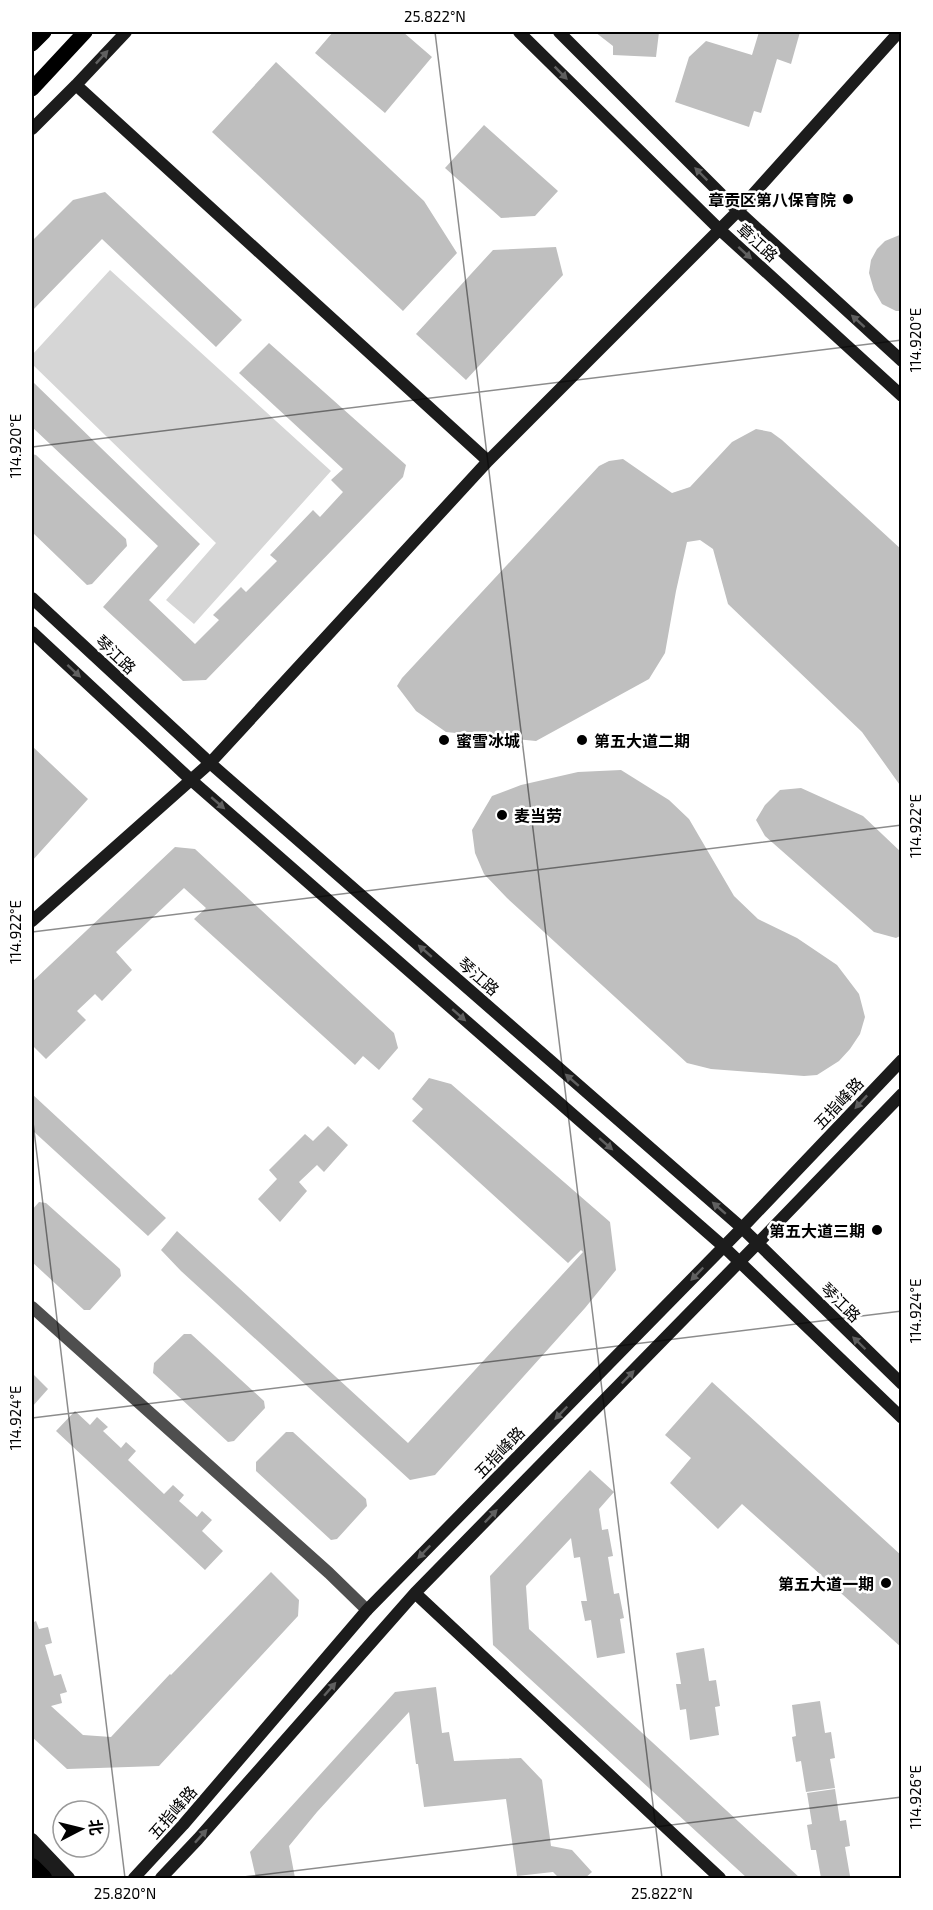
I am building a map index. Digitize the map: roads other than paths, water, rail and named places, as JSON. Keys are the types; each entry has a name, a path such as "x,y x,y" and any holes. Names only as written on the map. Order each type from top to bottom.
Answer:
{"highway":[{"path":"32,1866 44,1878"}],"main road":[{"path":"32,45 44,32"},
{"path":"32,89 85,32"},
{"path":"32,129 126,32"},
{"name":"章江路","path":"519,32 719,229 902,396"},
{"name":"章江路","path":"558,32 738,211 902,361"},
{"path":"32,921 210,763 488,461 738,211 899,32"},
{"path":"76,85 488,461"},
{"name":"琴江路","path":"32,598 210,763 742,1228 902,1384"},
{"path":"32,632 190,779 724,1247 902,1418"},
{"name":"五指峰路","path":"134,1878 183,1825 367,1610 724,1247 902,1060"},
{"path":"161,1878 415,1593 902,1094"},
{"path":"415,1593 720,1878"},
{"path":"32,1839 69,1878"},
{"path":"32,1849 55,1878"}],"street":[{"path":"32,1308 329,1573 367,1610"}],"place":[{"name":"章贡区第八保育院","path":"848,199"},
{"name":"蜜雪冰城","path":"444,740"},
{"name":"第五大道二期","path":"582,740"},
{"name":"麦当劳","path":"502,815"},
{"name":"第五大道三期","path":"877,1230"},
{"name":"第五大道一期","path":"886,1583"}]}
